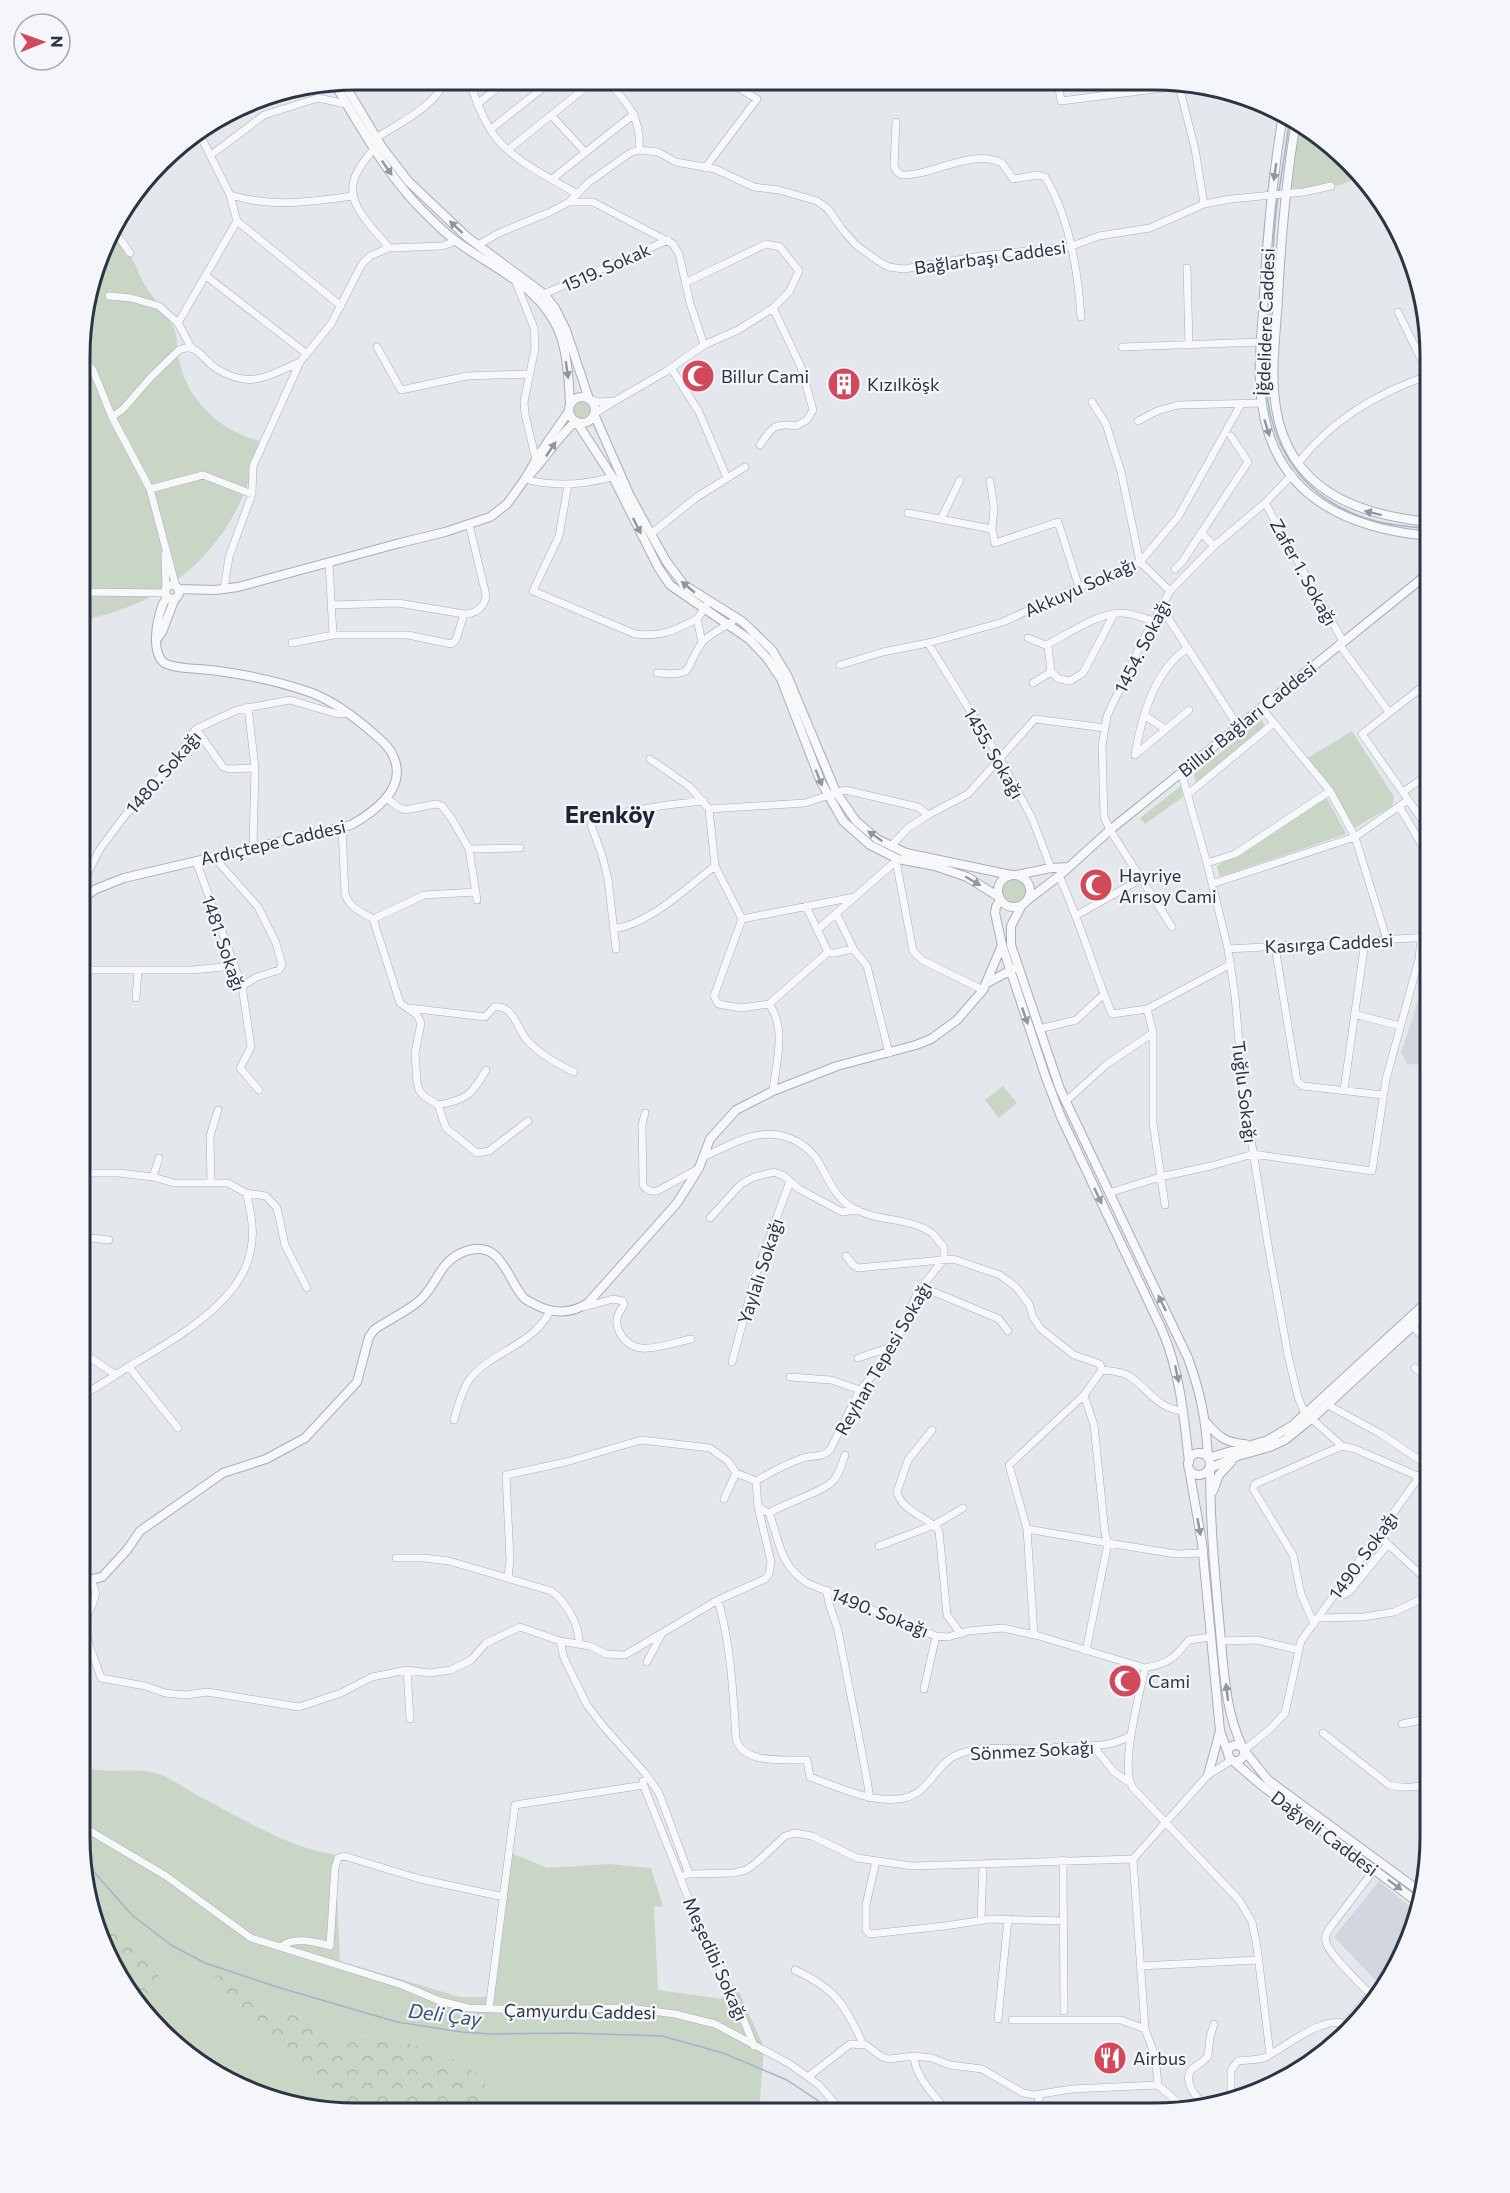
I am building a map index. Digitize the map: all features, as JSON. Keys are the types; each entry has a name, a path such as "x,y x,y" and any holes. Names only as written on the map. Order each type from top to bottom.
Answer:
{"street":[{"path":"348,90 376,138 408,181 467,237 544,294 555,308 566,330 589,399 594,406 594,414 627,490 666,561 684,585 728,625 749,639 767,658 781,679 832,794 856,821 877,839 891,846 900,858 914,951 922,960 985,987"},
{"path":"376,138 431,102 441,90"},
{"path":"472,90 477,104 491,129 518,158 577,194"},
{"path":"477,104 495,90"},
{"path":"491,129 540,90"},
{"path":"509,149 582,90"},
{"path":"478,245 499,233 569,202 589,182 630,153 639,150 640,135 637,121 614,90"},
{"path":"705,168 757,99 742,90"},
{"path":"1059,90 1061,101 1148,90"},
{"path":"339,91 399,185 456,241 537,297 561,337 568,375 570,408 612,477 658,567 670,585 706,606 737,619 772,650 787,675 843,821 870,845 900,858 935,866 967,877 1012,907 1024,904"},
{"path":"1180,92 1195,149 1204,204"},
{"path":"211,155 264,116 318,98 346,104"},
{"path":"552,179 633,114"},
{"path":"551,115 585,152"},
{"path":"896,122 894,166 902,175 968,160 984,159 1002,163 1011,178 1015,180 1043,176 1047,179 1071,246 1079,282 1082,317"},
{"name":"İğdelidere Caddesi","path":"1282,123 1272,195 1260,366 1262,403 1271,439 1292,475 1316,500 1342,516 1381,529 1418,535"},
{"name":"İğdelidere Caddesi","path":"1295,131 1285,194 1273,378 1280,426 1299,462 1316,482 1348,504 1384,515 1420,520"},
{"path":"202,139 230,195 237,221 341,306"},
{"path":"374,148 354,180 353,196 358,209 389,248"},
{"name":"Bağlarbaşı Caddesi","path":"639,150 658,152 676,162 715,170 754,187 779,190 823,204 856,245 889,267 904,269 981,256 1071,246 1099,236 1150,228 1204,204 1304,192 1331,186"},
{"path":"230,195 257,202 281,204 353,196"},
{"path":"569,202 593,202 668,240 676,248 704,345"},
{"path":"178,323 237,221"},
{"path":"118,236 130,253"},
{"name":"1519. Sokak","path":"544,294 668,240"},
{"path":"220,589 252,494 254,466 300,362 331,324 362,264 370,256 389,248 442,246 456,241"},
{"path":"525,479 538,468 556,441 576,421 588,421 594,414 671,368 704,345 738,330 773,308 789,292 799,271 780,247 761,246 685,283"},
{"path":"1187,268 1189,345"},
{"path":"206,276 307,354"},
{"path":"515,280 534,328 535,348 524,408 536,460"},
{"path":"110,296 131,298 159,306 178,323 191,347 217,370 243,379 257,379 300,362"},
{"path":"759,445 774,427 786,424 796,426 807,420 813,410 801,367 773,308"},
{"path":"1398,312 1420,356"},
{"path":"1122,346 1261,342"},
{"path":"112,417 123,409 179,350 191,347"},
{"path":"376,347 401,390 467,376 529,374"},
{"path":"90,367 112,417 150,489 159,518 172,593 156,631 158,657 168,665 219,671 313,694 348,713 384,742 393,755 396,775 387,798 405,810 436,804 442,806 469,849 477,896 424,895 373,919"},
{"path":"671,368 699,412 728,478"},
{"path":"1299,462 1322,436 1352,413 1392,390 1420,380"},
{"path":"90,592 172,593 238,587 490,517 507,504 577,398 599,402 615,401"},
{"path":"1092,402 1106,424 1121,472 1140,562 1170,591"},
{"path":"1138,421 1157,411 1178,405 1262,403"},
{"name":"Akkuyu Sokağı","path":"840,665 1003,622 1140,562 1178,517 1241,404"},
{"path":"1175,569 1182,562 1248,462 1231,436"},
{"path":"652,533 697,497 745,467"},
{"path":"150,489 203,475 252,494"},
{"name":"1454. Sokağı","path":"1172,927 1110,830 1104,816 1101,777 1102,746 1107,716 1170,591 1214,546 1292,475"},
{"path":"525,479 537,483 568,485 612,477"},
{"path":"941,519 960,480"},
{"path":"990,481 994,508 992,529 995,543 1058,522 1079,587"},
{"path":"568,485 559,536 533,591 635,634 652,636 669,633 697,619 706,606"},
{"name":"Zafer 1. Sokağı","path":"1265,502 1341,643 1389,712"},
{"path":"908,513 992,529"},
{"path":"332,605 398,603 464,614 474,613 479,610 486,599 469,524"},
{"path":"1202,532 1214,546"},
{"path":"165,548 164,581 172,593"},
{"path":"329,563 333,635"},
{"name":"Billur Bağları Caddesi","path":"1024,904 1110,830 1420,579"},
{"path":"1161,607 1238,726"},
{"path":"1114,614 1083,673 1070,681 1055,677 1051,672 1048,644 1101,617 1114,614 1124,613 1154,621"},
{"path":"292,643 333,635 408,635 451,644 456,640 464,614"},
{"path":"697,619 702,642"},
{"path":"657,674 675,675 685,672 692,664 702,642 737,619"},
{"path":"1028,638 1048,646"},
{"name":"1455. Sokağı","path":"928,643 1000,759 1032,818 1052,868"},
{"path":"1188,648 1168,664 1144,715 1135,755 1189,710"},
{"path":"1033,682 1051,672"},
{"path":"1420,689 1362,734 1420,817"},
{"name":"1480. Sokağı","path":"90,868 100,849 127,813 171,766 196,729 237,710 290,700 337,714 348,713"},
{"path":"248,707 255,768 253,847"},
{"path":"1261,707 1330,791 1355,837 1387,940"},
{"path":"1144,715 1165,729"},
{"path":"891,846 908,828 968,794 1035,719 1105,728"},
{"path":"1188,794 1274,723"},
{"path":"196,729 223,767 229,769 255,768"},
{"path":"650,759 690,787 709,809 716,866 742,919 714,992 714,999 722,1005 741,1008 769,1004 828,952"},
{"name":"Tuğlu Sokağı","path":"1181,772 1207,862 1231,964 1243,1089 1253,1154 1283,1329 1298,1397 1308,1416"},
{"path":"1403,792 1420,780"},
{"path":"709,809 795,805 816,801 847,790 918,807 928,815"},
{"path":"1207,862 1235,854 1330,791"},
{"name":"Ardıçtepe Caddesi","path":"90,892 124,878 342,828 370,813 387,798"},
{"path":"1212,884 1355,837 1408,800"},
{"path":"616,949 608,879 591,825 593,819 667,805 704,801"},
{"path":"1399,806 1420,842"},
{"path":"342,828 345,894 352,907 373,919 400,1002 417,1015 421,1023 415,1053 417,1082 424,1096 438,1105 446,1128 477,1154 489,1150 528,1121"},
{"path":"469,849 520,848"},
{"path":"213,856 258,907 276,943 282,965 279,970 257,977 242,986"},
{"path":"817,930 900,858 1012,875 1021,877 1028,885 1029,892 1013,920 1010,932 1013,969 1061,1117 1174,1360 1184,1411 1189,1465 1203,1553 1220,1731 1230,1758 1237,1762 1242,1760 1245,1756 1244,1749"},
{"name":"1481. Sokağı","path":"196,861 242,986 250,1047 240,1068 259,1090"},
{"path":"614,929 630,925 649,915 716,866"},
{"path":"1069,867 1052,868 1004,878 998,890 999,899 995,913 1002,945 1039,1029 1066,1101 1183,1347 1197,1384 1206,1423 1210,1468"},
{"path":"1059,876 1077,915 1113,1014 1147,1009 1231,964"},
{"path":"1077,915 1141,879"},
{"path":"742,919 856,896"},
{"path":"806,906 828,952"},
{"path":"836,913 854,950 867,966 889,1053"},
{"path":"1109,1193 1160,1177 1253,1154 1372,1171 1383,1095 1419,959 1420,938"},
{"name":"Kasırga Caddesi","path":"1228,949 1420,938"},
{"path":"1344,1090 1365,941"},
{"path":"581,1308 668,1214 699,1168 710,1139 728,1117 744,1105 772,1091 837,1066 916,1046 944,1031 971,1006 985,987 1002,945"},
{"path":"1275,946 1297,1081 1303,1086 1383,1095"},
{"path":"828,952 837,954 854,950"},
{"path":"90,970 192,970 234,966"},
{"path":"985,987 1013,969"},
{"path":"136,998 138,970"},
{"path":"1039,1029 1072,1022 1104,994"},
{"path":"769,1004 776,1013 779,1024 772,1091"},
{"path":"407,1008 485,1017 494,1007 501,1007 512,1016 527,1040 541,1053 574,1072"},
{"path":"1147,1009 1153,1033 1153,1123 1165,1204"},
{"path":"1354,1014 1400,1026"},
{"path":"1066,1101 1107,1064 1153,1033"},
{"path":"438,1105 457,1101 470,1095 486,1070"},
{"path":"211,1183 210,1136 218,1110"},
{"path":"645,1113 642,1125 643,1185 645,1188 657,1191 699,1168"},
{"path":"703,1157 756,1134 773,1133 789,1137 804,1146 816,1158 840,1198 858,1210 880,1218 907,1222 932,1233 944,1247 944,1259"},
{"path":"153,1177 159,1158"},
{"path":"710,1218 735,1189 754,1177 774,1172 842,1212 858,1210"},
{"path":"90,1173 119,1173 153,1177 174,1183 228,1183 246,1193 266,1196 277,1208 285,1245 307,1288"},
{"name":"Yaylalı Sokağı","path":"732,1362 755,1277 789,1181"},
{"path":"90,1390 164,1346 196,1323 218,1304 240,1277 249,1258 253,1236 246,1193"},
{"path":"90,1238 109,1240"},
{"path":"90,1609 96,1597 94,1585 90,1581 108,1573 140,1531 223,1473 266,1460 305,1437 357,1382 369,1337 374,1330 423,1298 444,1264 456,1256 476,1249 492,1253 504,1265 525,1299 550,1311 571,1311 613,1299 623,1301 624,1305 617,1316 617,1327 625,1341 634,1348 644,1349 691,1339"},
{"path":"846,1256 853,1265 862,1268 953,1259 1000,1275 1016,1287 1029,1304 1041,1329 1074,1355 1100,1364 1102,1370"},
{"name":"Reyhan Tepesi Sokağı","path":"756,1481 793,1462 827,1453 860,1390 887,1359 917,1293 944,1259"},
{"path":"922,1287 999,1320 1008,1331"},
{"path":"1189,1465 1198,1475 1205,1474 1210,1468 1238,1456 1285,1440 1420,1309"},
{"path":"454,1420 462,1392 471,1378 480,1369 535,1333 550,1311"},
{"path":"1189,1465 1192,1456 1199,1453 1208,1458 1280,1434 1328,1405 1420,1319"},
{"path":"1413,1326 1420,1333"},
{"path":"858,1359 894,1346"},
{"path":"90,1358 116,1375"},
{"path":"129,1367 178,1428"},
{"path":"1416,1368 1420,1372"},
{"path":"1102,1370 1129,1376 1161,1405 1172,1410 1184,1411"},
{"path":"1034,1635 1027,1529 1009,1465 1084,1395 1102,1370"},
{"path":"790,1377 831,1380 860,1390"},
{"path":"1084,1395 1094,1425 1105,1533 1108,1543 1086,1651"},
{"path":"1328,1405 1381,1434 1420,1459"},
{"path":"1308,1416 1342,1446 1355,1449 1420,1477"},
{"path":"1206,1423 1226,1441 1251,1445"},
{"path":"932,1431 910,1456 897,1489 902,1503 934,1525 941,1536 947,1615 961,1634"},
{"path":"90,1643 101,1678 145,1686 165,1693 186,1695 207,1692 299,1707 341,1693 372,1677 407,1670 429,1673 451,1670 471,1659 486,1643 520,1627 606,1654 625,1655 676,1623 718,1600 765,1579 769,1574 771,1562 758,1508 756,1481 736,1473 720,1453 710,1448 641,1440 566,1462 506,1475 510,1560 508,1578"},
{"path":"1342,1446 1255,1484 1253,1489 1293,1555 1301,1594 1316,1621 1394,1612 1420,1600"},
{"path":"758,1508 769,1513 828,1486 837,1476 845,1455"},
{"path":"1211,1506 1214,1485 1219,1475 1238,1456"},
{"name":"Dağyeli Caddesi","path":"1210,1468 1221,1641 1230,1713 1236,1735 1250,1759 1268,1780 1415,1888"},
{"path":"724,1499 736,1473"},
{"name":"1490. Sokağı","path":"1244,1749 1269,1730 1285,1713 1301,1641 1420,1477"},
{"path":"879,1546 934,1525 963,1508"},
{"name":"1490. Sokağı","path":"769,1513 779,1548 790,1569 807,1583 936,1636 948,1637 968,1631 1004,1628 1145,1668"},
{"path":"1027,1529 1176,1554 1203,1553"},
{"path":"1378,1535 1420,1574"},
{"path":"1336,1594 1343,1595 1350,1591 1388,1544"},
{"path":"396,1558 449,1561 549,1590 557,1594 577,1626 579,1644"},
{"path":"827,1590 828,1604 838,1632 854,1704 870,1798"},
{"name":"Sönmez Sokağı","path":"718,1600 732,1674 738,1746 747,1754 761,1757 807,1760 810,1778 870,1798 899,1799 912,1796 930,1783 946,1762 959,1754 981,1749 1003,1748 1038,1749 1070,1746 1094,1748 1113,1745 1131,1736"},
{"path":"647,1662 661,1634"},
{"path":"924,1689 936,1636"},
{"path":"1130,1783 1128,1772 1131,1736 1145,1668 1173,1659 1189,1640 1211,1636"},
{"path":"1221,1641 1257,1640 1299,1650"},
{"name":"Meşedibi Sokağı","path":"560,1641 564,1658 587,1705 645,1773 664,1804 689,1874 680,1877 688,1900 739,2007 754,2046"},
{"path":"407,1670 410,1719"},
{"path":"1402,1724 1420,1720"},
{"path":"1208,1775 1220,1731"},
{"path":"1323,1733 1389,1785 1400,1788 1420,1786"},
{"path":"1094,1748 1114,1772 1130,1783 1239,1900 1252,1922 1259,1960 1270,2054"},
{"path":"1177,2102 1158,2085 1155,2056 1144,2029 1133,1860 1164,1822 1208,1775 1230,1758"},
{"name":"Dağyeli Caddesi","path":"1230,1758 1260,1785 1413,1899"},
{"path":"645,1773 644,1785 680,1877"},
{"path":"489,2009 516,1805 644,1785"},
{"name":"Çamyurdu Caddesi","path":"90,1831 165,1875 250,1938 402,1985 440,2001 468,2008 629,2008 675,2014 715,2024 789,2064 819,2085 834,2103"},
{"path":"689,1874 734,1873 746,1870 785,1836 795,1833 812,1836 857,1858 912,1866 1047,1864 1063,1860 1133,1860"},
{"path":"281,1947 294,1941 330,1946 335,1868 338,1858 344,1856 420,1879 504,1897"},
{"path":"1063,1860 1064,2011"},
{"path":"876,1861 866,1905 866,1930 869,1933 933,1928 981,1920 1064,1921"},
{"path":"981,1920 983,1865"},
{"path":"1369,1993 1334,1955 1326,1943 1326,1934 1374,1870"},
{"path":"998,2019 1008,1919"},
{"path":"1140,1966 1259,1960"},
{"path":"795,1970 817,1980 836,1995 863,2044 889,2060 914,2056 932,2058 951,2065 982,2069 1023,2093 1041,2094 1072,2089 1158,2085"},
{"path":"1012,2020 1121,2020 1144,2029"},
{"path":"1199,2099 1192,2091 1189,2075 1192,2069 1208,2056 1209,2037 1214,2024"},
{"path":"1231,2092 1231,2070 1235,2063 1241,2060 1264,2058 1296,2037 1328,2024 1342,2025"},
{"path":"808,2077 850,2044 863,2044"},
{"path":"914,2056 914,2066 918,2075 940,2103"},
{"path":"1038,2103 1041,2094"}],"shaded area":[{"path":"1420,998 1420,1065 1407,1064 1401,1053"},
{"path":"1379,1881 1411,1907 1393,1955 1377,1982 1334,1937"}],"green space":[{"path":"1296,131 1329,156 1353,180 1340,185 1288,189"},
{"path":"116,240 131,257 143,282 174,328 183,375 198,401 218,421 244,436 259,441 251,475 238,507 221,535 200,560 175,581 147,599 116,612 90,618 92,321 104,270"},
{"path":"582,402 590,410 582,418 574,410"},
{"path":"1262,720 1264,725 1261,729 1196,783 1194,774"},
{"path":"1352,731 1394,797 1392,806 1353,829 1306,759"},
{"path":"1181,786 1183,797 1145,824 1140,818"},
{"path":"1327,798 1346,834 1220,877 1217,866"},
{"path":"1014,880 1022,883 1025,891 1022,899 1014,902 1006,899 1003,891 1006,883"},
{"path":"1003,1086 1017,1103 999,1118 985,1100"},
{"path":"90,1768 141,1771 161,1775 281,1838 335,1855 340,1961 460,1997 492,1997 507,1851 547,1868 609,1864 651,1868 663,1906 654,1907 658,1990 722,1999 724,1996 739,1992 764,2047 760,2103 499,2103 477,2073 446,2055 424,2047 373,2035 355,2036 340,2042 302,2019 256,1999 219,1975 214,1983 318,2085 344,2102 304,2098 270,2089 238,2076 208,2058 181,2037 156,2012 151,2006 159,1974 98,1901 92,1872"},
{"path":"98,1901 105,1907 159,1974 151,2006 117,1955"},
{"path":"219,1975 256,1999 302,2019 340,2042 355,2036 373,2035 424,2047 446,2055 477,2073 499,2103 344,2102 318,2085 214,1983 214,1977"}],"waterway":[{"path":"1279,191 1289,127"},
{"path":"1278,196 1273,242 1266,372 1268,404 1283,450 1295,469 1329,501 1375,521 1420,528"},
{"name":"Deli Çay","path":"92,1870 132,1915 171,1945 205,1963 277,1987 397,2022 462,2032 662,2036 723,2053 787,2080 820,2103"}],"place":[{"name":"Billur Cami","path":"698,376"},
{"name":"Kızılköşk","path":"844,384"},
{"name":"Hayriye Arısoy Cami","path":"1096,885"},
{"name":"Cami","path":"1125,1681"},
{"name":"Airbus","path":"1110,2058"}],"district":[{"name":"Erenköy","path":"610,813"}]}
